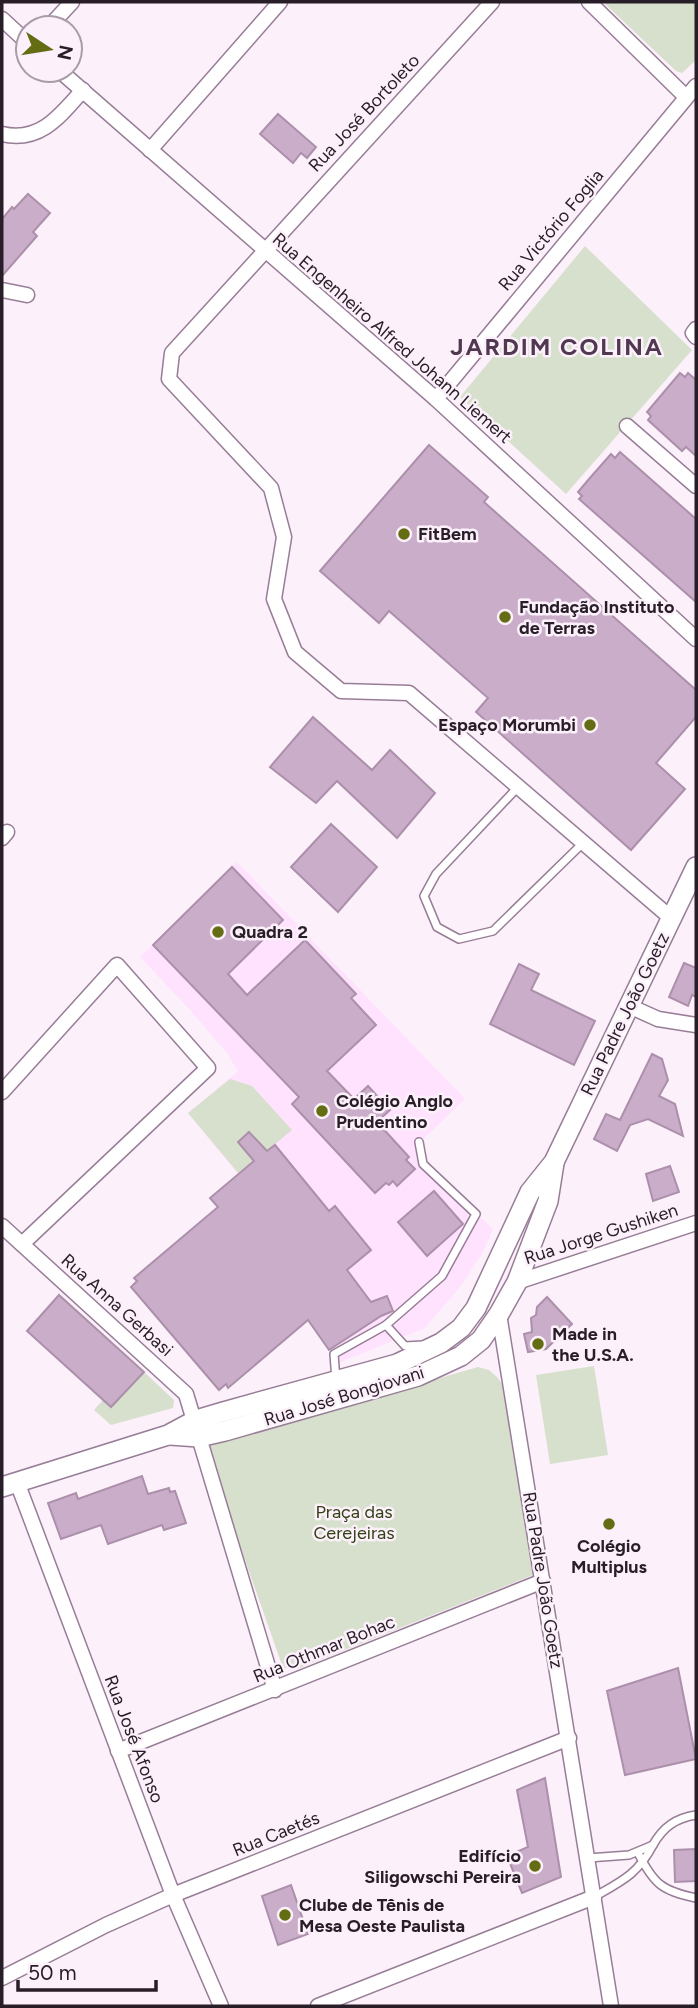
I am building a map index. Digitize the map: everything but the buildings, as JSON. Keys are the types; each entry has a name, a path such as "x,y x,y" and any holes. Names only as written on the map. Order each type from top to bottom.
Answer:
{"street":[{"path":"150,150 280,2"},
{"name":"Rua José Bortoleto","path":"492,2 172,353 169,379 271,488 284,537 274,599 295,652 341,691 409,693 671,918"},
{"path":"589,2 691,91"},
{"name":"Rua Engenheiro Alfred Johann Liemert","path":"76,84 436,399 696,639"},
{"path":"2,134 29,135 43,131 83,90"},
{"name":"Rua Victório Foglia","path":"436,399 691,91"},
{"path":"2,290 27,295"},
{"path":"696,328 693,333 696,337"},
{"path":"627,426 696,486"},
{"name":"Rua Padre João Goetz","path":"441,1343 461,1328 476,1308 530,1192 554,1162 696,867"},
{"path":"2,1092 117,965 208,1068 22,1244"},
{"path":"629,1006 658,1019 696,1025"},
{"name":"Rua Padre João Goetz","path":"554,1162 548,1201 517,1282 499,1314 611,2006"},
{"name":"Rua Jorge Gushiken","path":"517,1282 696,1223"},
{"name":"Rua Anna Gerbasi","path":"2,1226 186,1394 275,1690"},
{"name":"Rua José Bongiovani","path":"10,1484 168,1435 418,1376 461,1356 481,1340 499,1314"},
{"name":"Rua José Bongiovani","path":"197,1429 397,1364 441,1343"},
{"name":"Rua José Afonso","path":"10,1484 173,1895 221,2006"},
{"name":"Rua Othmar Bohac","path":"118,1751 543,1581"},
{"name":"Rua Caetés","path":"2,1978 106,1924 173,1895 569,1738"},
{"path":"318,2006 594,1897"}],"lane":[{"path":"518,786 436,874 424,896 437,927 459,939 493,930 583,842"},
{"path":"336,1382 334,1354 387,1325 442,1276 476,1214 424,1164 419,1142"},
{"path":"387,1325 405,1346 441,1343"},
{"path":"594,1897 627,1877 643,1863 666,1827 681,1817 696,1815"},
{"path":"587,1858 638,1853 653,1845"},
{"path":"638,1853 660,1886 670,1892 696,1898"}],"shaded area":[{"name":"Colégio Anglo Prudentino","path":"237,862 465,1099 420,1142 423,1164 493,1229 483,1252 461,1286 425,1328 338,1363 301,1308 210,1198 238,1174 188,1113 238,1071 226,1052 191,1011 140,957"}],"green space":[{"path":"603,2 696,2 696,60 682,73 676,71"},
{"path":"585,246 692,350 566,494 460,397"},
{"path":"230,1079 252,1086 292,1130 239,1174 188,1113"},
{"path":"594,1366 608,1455 550,1464 536,1375"},
{"name":"Praça das Cerejeiras","path":"478,1367 489,1370 503,1385 511,1415 533,1575 297,1669 283,1668 205,1446"},
{"path":"144,1372 174,1400 173,1408 111,1425 94,1410 103,1400 111,1407"}],"place":[{"name":"FitBem","path":"404,534"},
{"name":"Fundação Instituto de Terras","path":"505,617"},
{"name":"Espaço Morumbi","path":"590,725"},
{"name":"Quadra 2","path":"218,932"},
{"name":"Colégio Anglo Prudentino","path":"322,1111"},
{"name":"Made in the U.S.A.","path":"538,1344"},
{"name":"Colégio Multiplus","path":"609,1524"},
{"name":"Edifício Siligowschi Pereira","path":"535,1866"},
{"name":"Clube de Tênis de Mesa Oeste Paulista","path":"285,1915"}],"district":[{"name":"JARDIM COLINA","path":"557,346"}]}
